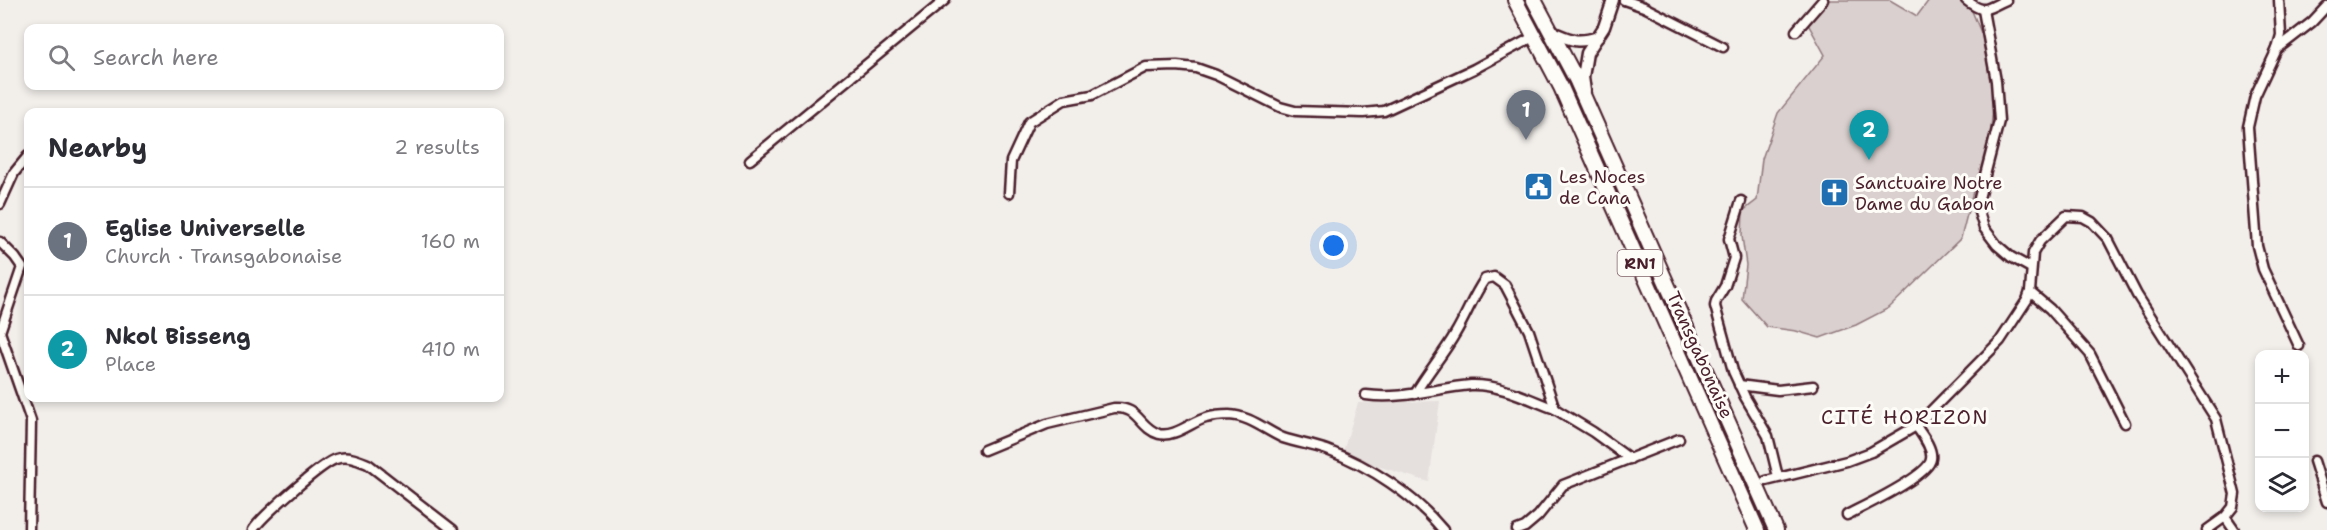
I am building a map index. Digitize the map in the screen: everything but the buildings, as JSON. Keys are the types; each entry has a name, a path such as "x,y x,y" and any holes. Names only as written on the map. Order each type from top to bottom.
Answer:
{"highway":[{"name":"Transgabonaise","path":"1515,0 1587,144 1757,530"},
{"name":"Transgabonaise","path":"1534,0 1586,103 1776,530"}],"street":[{"path":"750,160 945,0"},
{"path":"1586,103 1584,65 1589,48 1604,27 1613,0"},
{"path":"1624,0 1644,7 1723,47"},
{"path":"1796,31 1822,0"},
{"path":"1966,0 1978,10 2006,0"},
{"path":"2279,0 2280,35 2277,49 2255,96 2248,127 2257,246 2263,269 2299,346"},
{"path":"2277,49 2312,22 2327,6"},
{"path":"1983,10 1996,81 1999,122 1977,206 1984,228 1997,245 2011,257 2031,268"},
{"path":"1552,32 1582,42 1598,36"},
{"path":"1010,193 1011,161 1029,122 1064,100 1092,95 1146,67 1196,68 1216,75 1280,107 1295,111 1363,113 1384,111 1474,69 1535,36"},
{"path":"0,204 14,173 24,161"},
{"path":"1741,201 1729,239 1734,258 1725,286 1715,306 1733,371 1768,436 1778,477"},
{"path":"1766,481 1828,467 1871,452 1916,426 1996,347 2027,300 2030,292 2033,253 2040,241 2067,216 2083,217 2092,222 2108,239 2137,295 2219,427 2235,494 2233,507 2207,530"},
{"path":"0,242 22,267 0,332 24,401"},
{"path":"1415,394 1427,372 1455,334 1485,279 1494,277 1505,285 1529,331 1555,409"},
{"path":"2030,292 2050,309 2090,354 2125,423"},
{"path":"1366,395 1380,397 1415,394 1472,385 1497,387 1555,409 1593,432 1630,459"},
{"path":"1739,385 1778,390 1813,387"},
{"path":"24,402 31,421 28,530"},
{"path":"984,450 1047,424 1114,408 1124,407 1150,429 1160,434 1168,434 1207,417 1227,415 1245,417 1280,436 1327,450 1363,468 1400,490 1421,506 1443,530"},
{"path":"1847,515 1928,467 1931,451 1916,426"},
{"path":"1517,530 1525,527 1538,516 1563,486 1679,439"},
{"path":"253,530 271,511 319,470 336,459 351,458 368,464 453,530"},
{"path":"2314,461 2327,502"},
{"path":"2224,517 2234,530"}],"shaded area":[{"path":"1524,0 1529,0 1563,64 1770,530 1764,530 1578,108"},
{"path":"1829,0 1890,0 1917,16 1929,0 1958,0 1972,11 1982,35 1994,99 1989,147 1972,195 1961,238 1889,308 1856,325 1820,338 1796,331 1767,327 1742,299 1746,265 1742,236 1743,211 1757,200 1762,159 1778,113 1825,55 1808,24"},
{"path":"1440,401 1429,482 1342,455 1358,403"}],"place":[{"name":"Eglise Universelle","path":"1526,140"},
{"name":"Nkol Bisseng","path":"1869,160"},
{"name":"Les Noces de Cana","path":"1538,187"},
{"name":"Sanctuaire Notre Dame du Gabon","path":"1834,193"}],"district":[{"name":"CITÉ HORIZON","path":"1905,417"}]}
